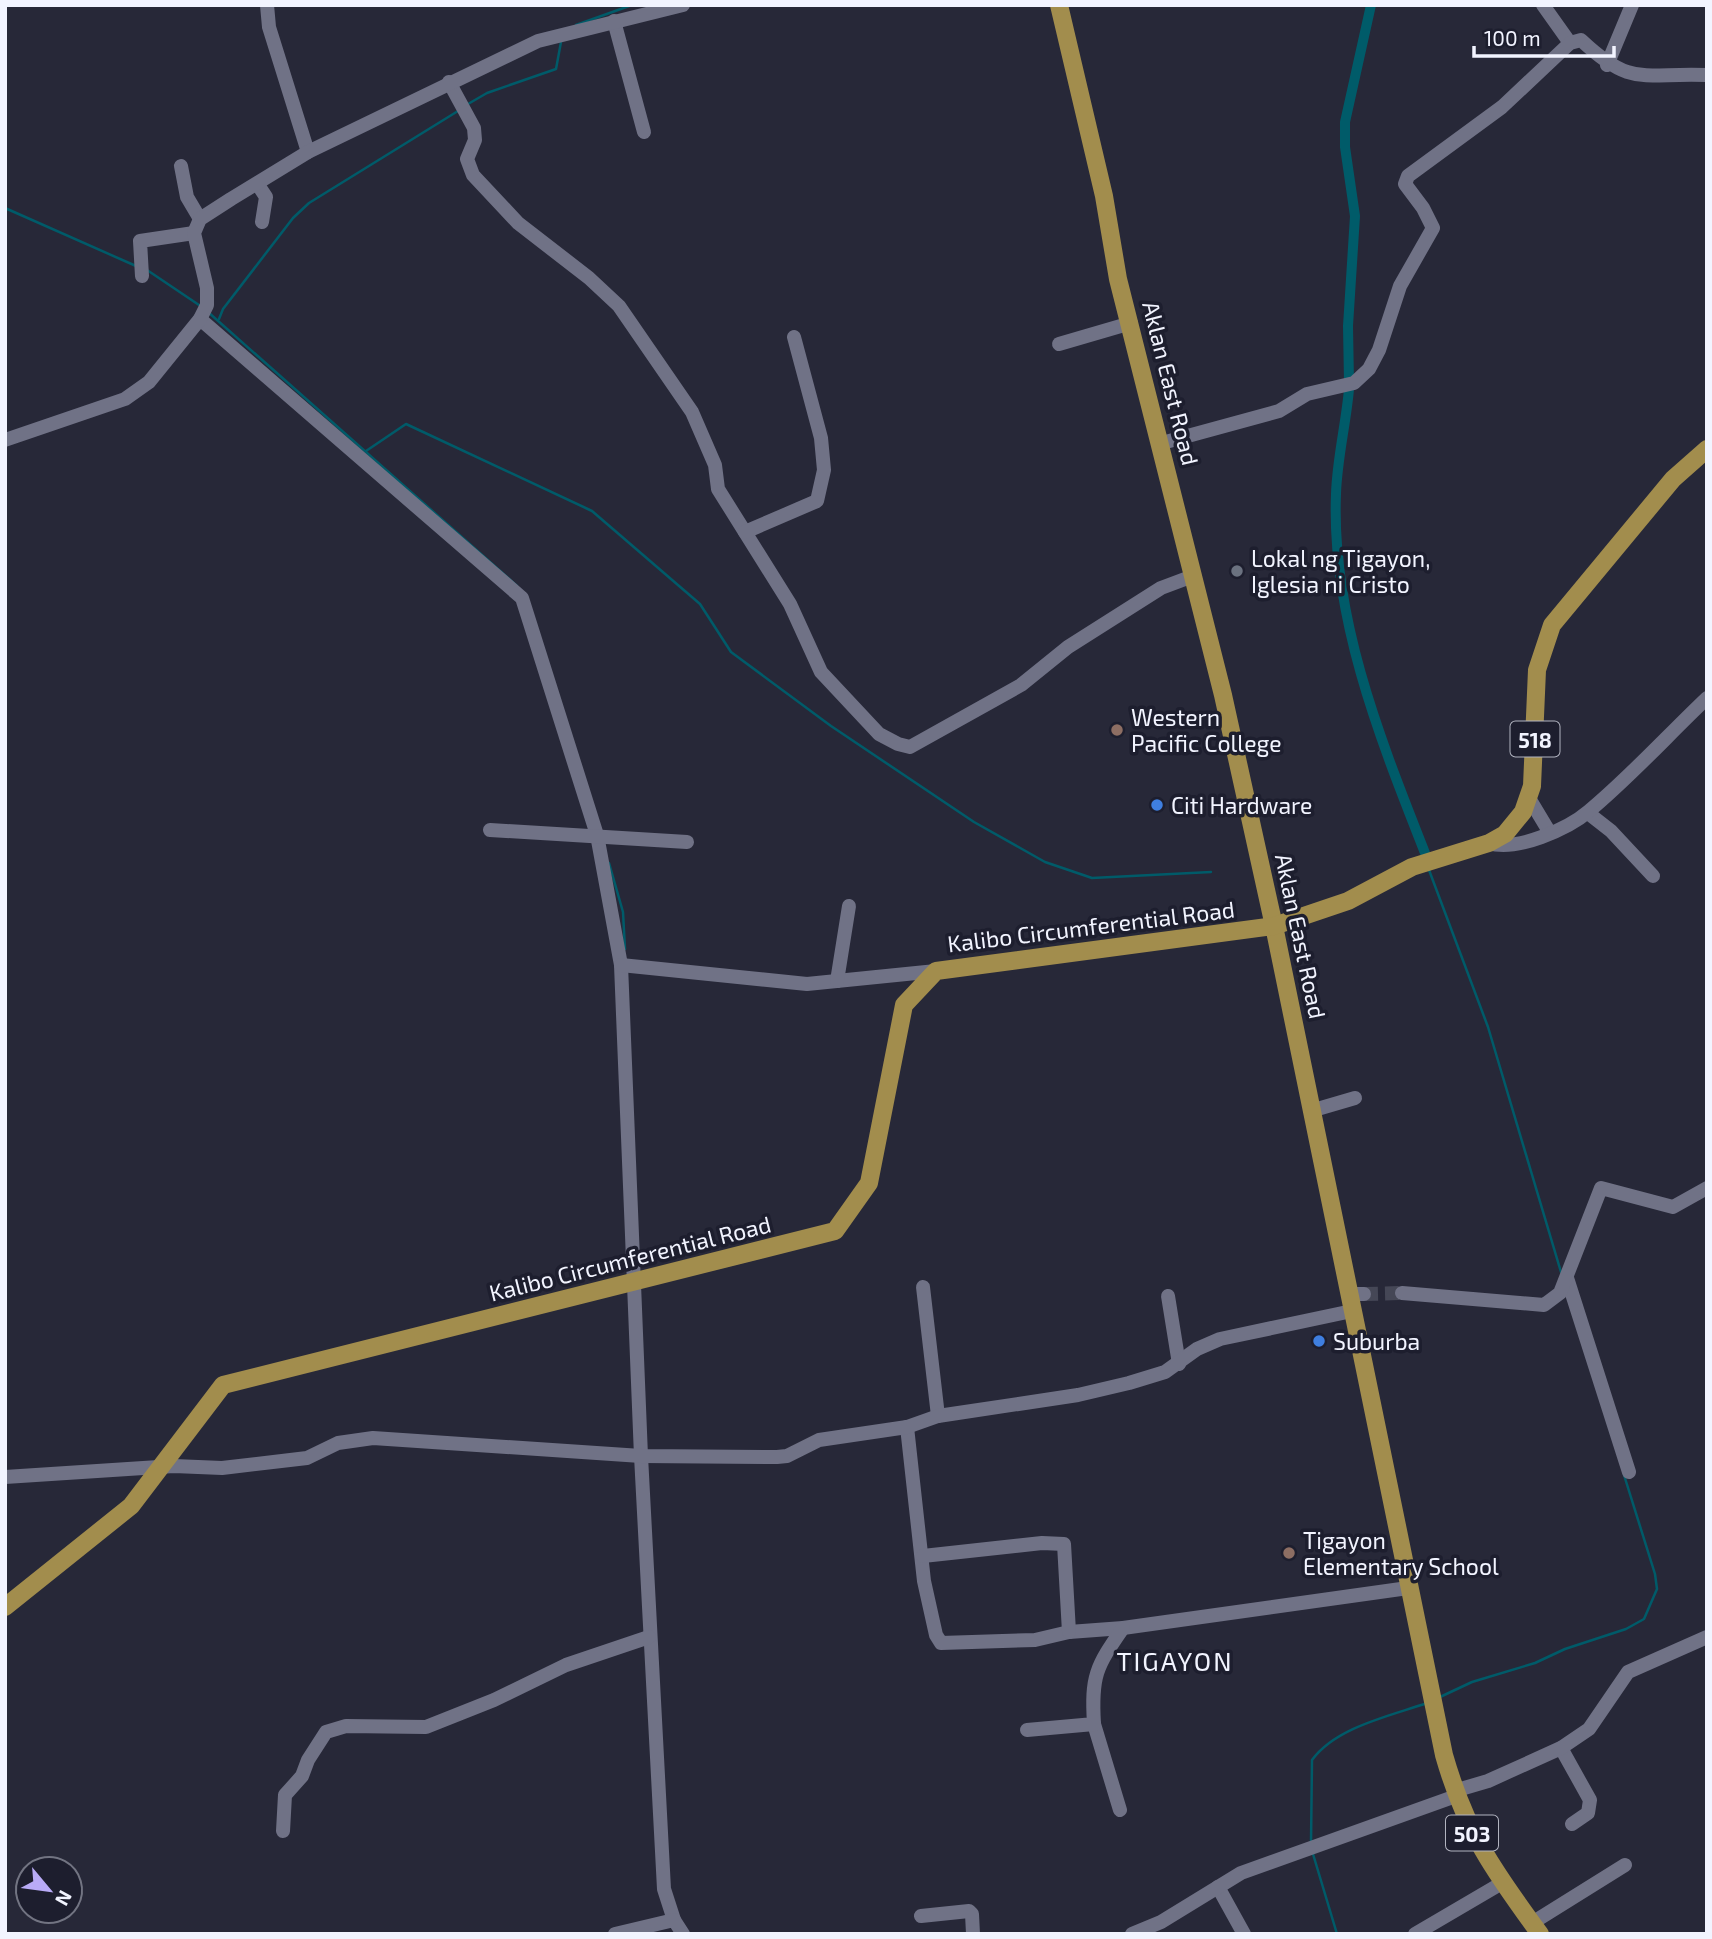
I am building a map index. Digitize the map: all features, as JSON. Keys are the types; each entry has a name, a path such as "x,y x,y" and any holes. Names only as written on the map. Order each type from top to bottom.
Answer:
{"main road":[{"name":"Aklan East Road","path":"1059,5 1131,323 1223,695 1275,926 1355,1300 1408,1588 1435,1718 1455,1793"},
{"name":"Kalibo Circumferential Road","path":"5,1607 131,1506 223,1385 835,1231 869,1183 904,1005 936,971 1275,926 1362,895 1412,867 1489,843 1514,825 1529,798 1535,764 1537,670 1552,625 1673,479 1707,449"},
{"name":"503","path":"1455,1793 1481,1852 1536,1928"}],"street":[{"path":"267,5 269,27 308,152"},
{"path":"142,276 140,241 197,226 308,152 538,41 683,5"},
{"path":"1543,5 1570,43"},
{"path":"1607,65 1632,5"},
{"path":"614,21 644,132"},
{"path":"1162,443 1279,411 1307,394 1354,383 1368,369 1388,329 1400,286 1433,228 1423,208 1405,184 1408,176 1502,107 1570,43 1581,40 1607,65 1643,78 1707,75"},
{"path":"449,82 474,128 475,140 467,159 473,175 538,242 589,278 619,306 692,412 715,465 718,489 790,604 821,672 879,734 910,747 1021,685 1068,647 1161,588 1193,576"},
{"path":"5,440 125,399 149,382 200,320 207,305 207,288 197,226 187,197 181,166"},
{"path":"258,185 266,197 262,222"},
{"path":"200,320 523,598 597,835 621,965 649,1637 664,1889 674,1920 683,1934"},
{"path":"1059,344 1131,323"},
{"path":"745,532 817,501 824,470 821,438 794,337"},
{"path":"1489,843 1506,847 1550,833 1588,813 1707,698"},
{"path":"1529,798 1550,833"},
{"path":"1588,813 1611,831 1653,876"},
{"path":"490,830 687,842"},
{"path":"837,981 849,906"},
{"path":"621,965 807,984 936,971"},
{"path":"1314,1110 1355,1098"},
{"path":"1402,1293 1544,1305 1560,1293 1601,1188 1673,1207 1707,1188"},
{"path":"1567,1278 1629,1472"},
{"path":"923,1287 938,1416"},
{"path":"1168,1296 1179,1364"},
{"path":"5,1477 161,1467 222,1468 307,1458 338,1443 373,1438 641,1456 777,1457 800,1451 819,1440 906,1427 938,1416 1097,1390 1165,1372 1196,1349 1220,1339 1355,1300"},
{"path":"906,1427 924,1581 936,1635 941,1643 1035,1640 1069,1632 1123,1629 1408,1588"},
{"path":"923,1556 1042,1543 1064,1545 1069,1632"},
{"path":"1120,1810 1094,1724 1092,1688 1095,1674 1123,1629"},
{"path":"283,1831 285,1795 302,1776 307,1760 326,1732 346,1726 426,1727 494,1700 566,1665 649,1637"},
{"path":"1132,1934 1161,1922 1241,1872 1488,1781 1561,1748 1589,1729 1628,1672 1707,1637"},
{"path":"1027,1730 1094,1724"},
{"path":"1561,1748 1591,1806 1588,1813 1572,1824"},
{"path":"1536,1928 1625,1865"},
{"path":"1415,1934 1503,1884"},
{"path":"1218,1887 1244,1934"},
{"path":"921,1916 969,1911 972,1914 973,1934"},
{"path":"615,1934 674,1920"}],"waterway":[{"path":"576,25 632,5"},
{"path":"1349,382 1348,326 1355,216 1345,147 1345,122 1371,5"},
{"path":"468,104 487,93 556,69 561,42"},
{"path":"219,319 223,309 293,218 309,203 458,111"},
{"path":"5,208 136,266"},
{"path":"147,270 199,305"},
{"path":"208,312 517,586"},
{"path":"1349,389 1336,494 1342,587 1350,633 1376,723 1425,853"},
{"path":"366,451 406,424 592,511 700,604 731,652 831,726 974,822 1045,862 1092,878 1211,872"},
{"path":"609,863 623,912 625,949"},
{"path":"1429,870 1488,1027 1561,1272"},
{"path":"1440,1697 1472,1682 1535,1663 1565,1649 1626,1629 1644,1619 1657,1589 1655,1574 1624,1475"},
{"path":"1311,1844 1312,1760 1322,1749 1349,1731 1427,1703"},
{"path":"1313,1854 1337,1934"}],"tunnel":[{"path":"1364,1294 1402,1293"}],"place":[{"name":"Lokal ng Tigayon, Iglesia ni Cristo","path":"1237,571"},
{"name":"Western Pacific College","path":"1117,730"},
{"name":"Citi Hardware","path":"1157,805"},
{"name":"Suburba","path":"1319,1341"},
{"name":"Tigayon Elementary School","path":"1289,1553"}],"district":[{"name":"TIGAYON","path":"1175,1660"}]}
